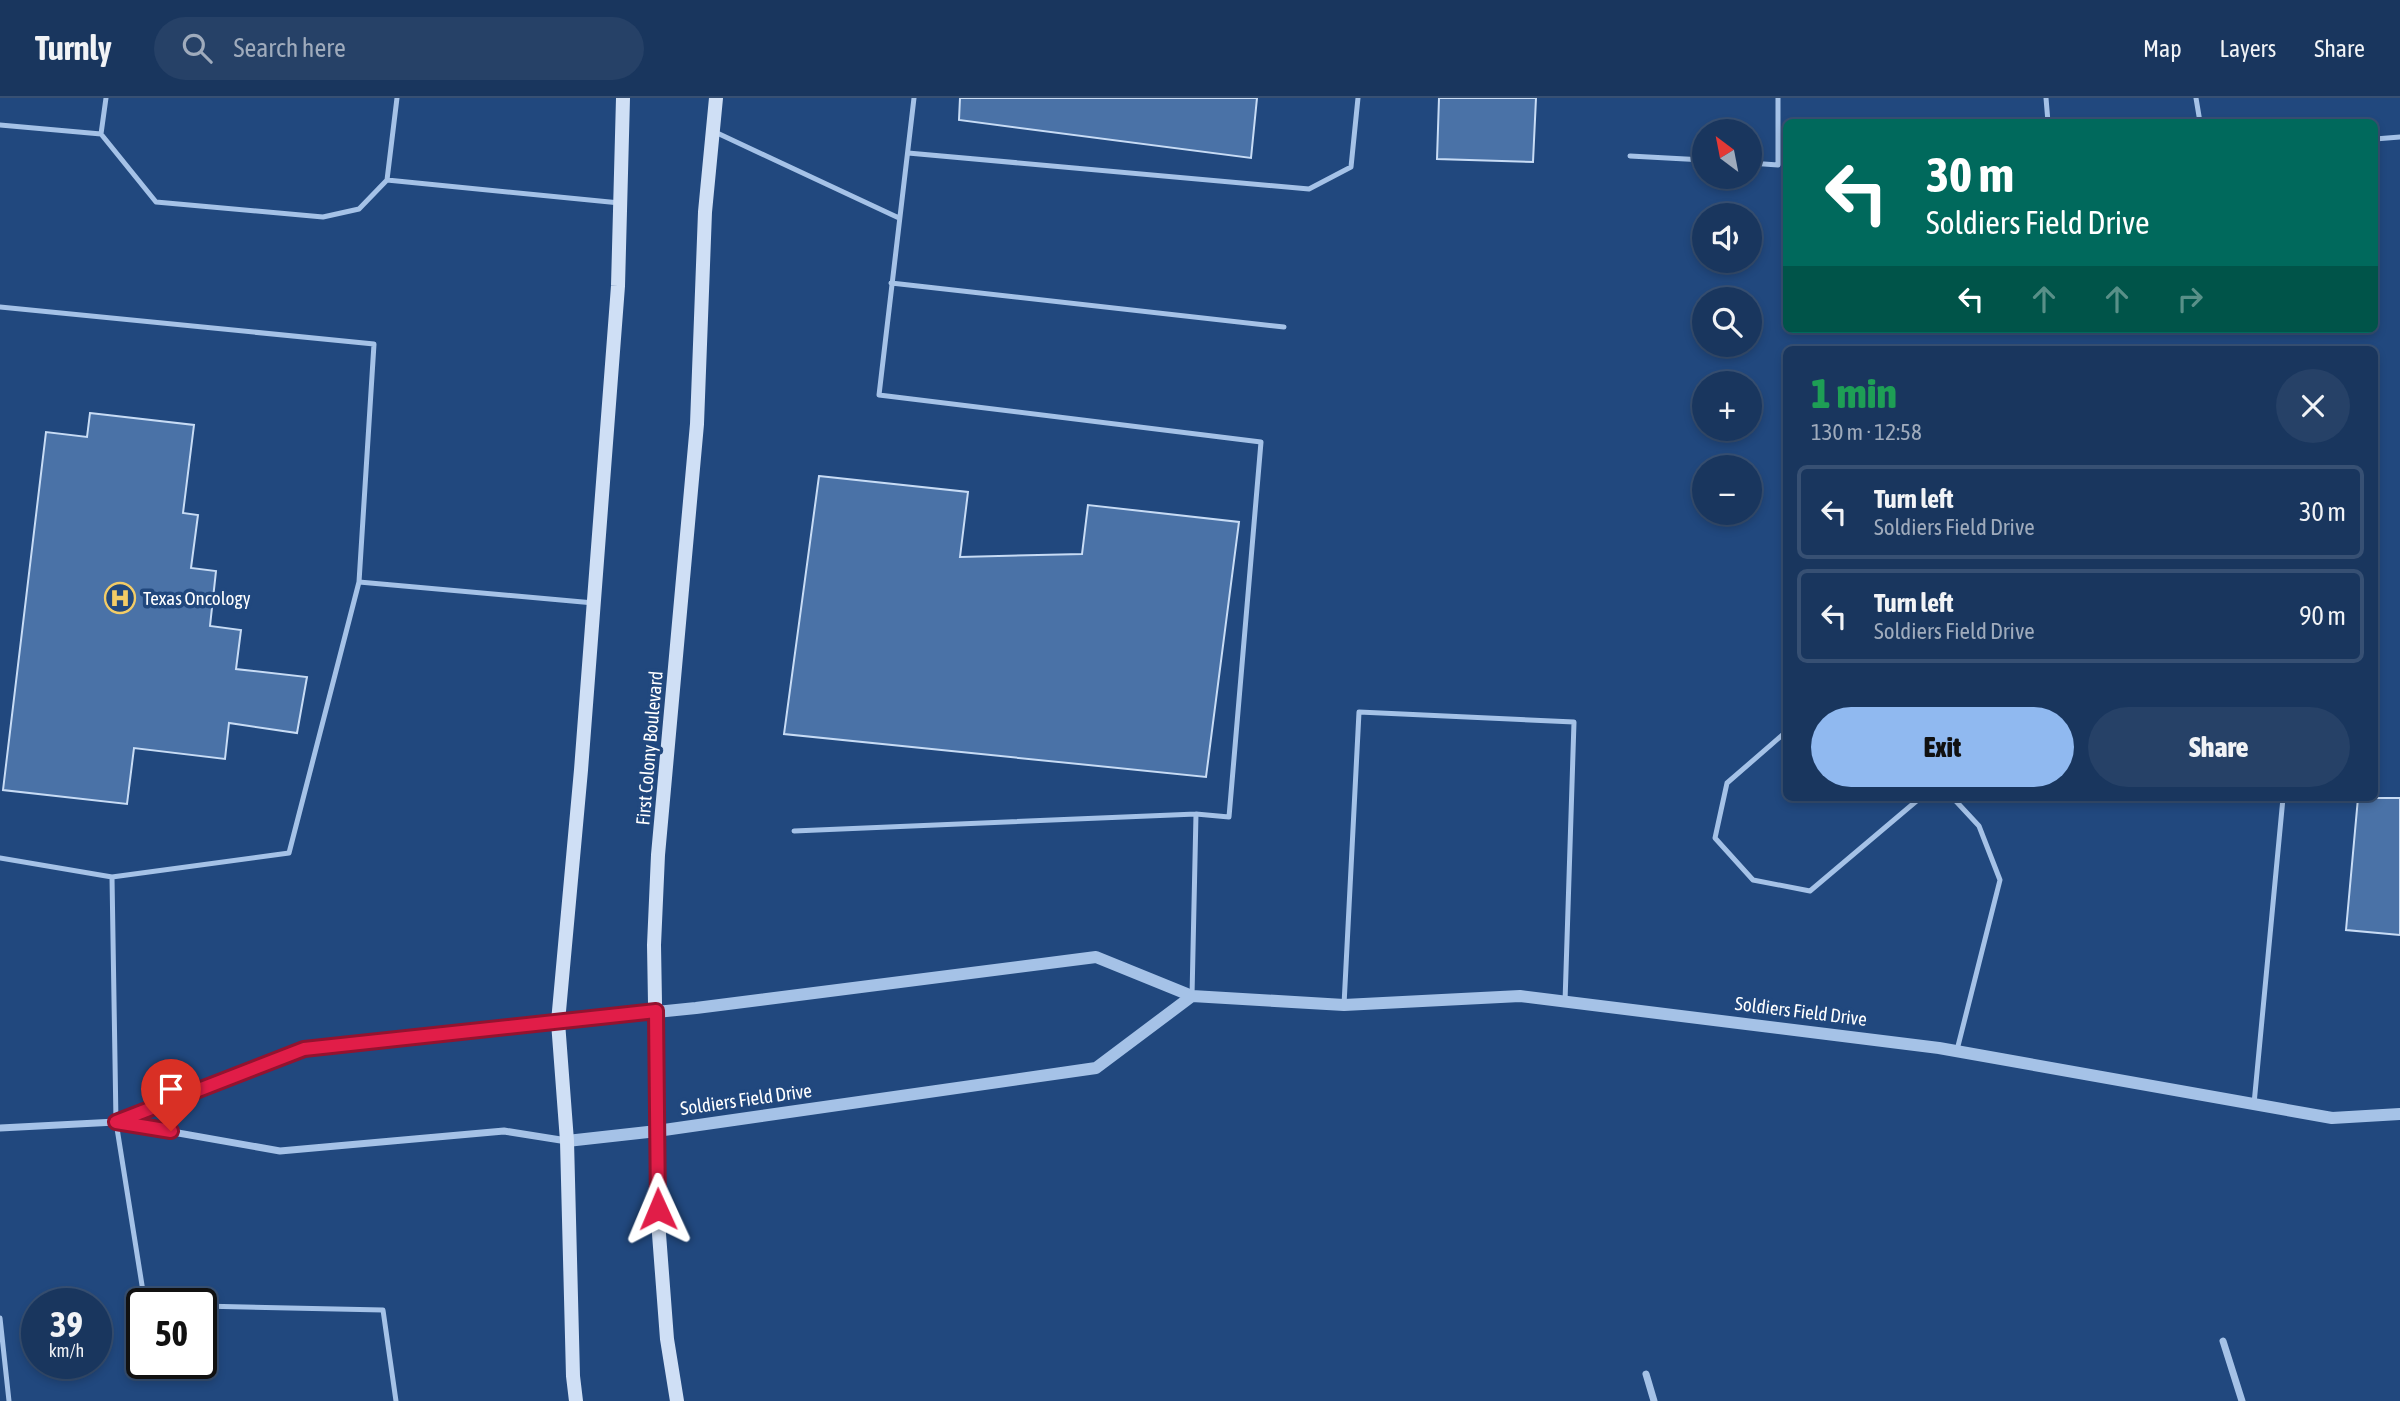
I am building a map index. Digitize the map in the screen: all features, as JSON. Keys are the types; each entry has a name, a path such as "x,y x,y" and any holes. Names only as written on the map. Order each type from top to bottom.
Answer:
{"main road":[{"path":"576,1401 573,1376 567,1141 558,1022 618,286 623,98"},
{"name":"First Colony Boulevard","path":"677,1401 667,1339 660,1247 654,945 658,855 697,424 705,212 716,98"}],"street":[{"name":"Soldiers Field Drive","path":"116,1122 304,1049 695,1008 1096,957 1192,996 1343,1005 1520,996 1957,1051 2332,1118 2400,1114"},
{"name":"Soldiers Field Drive","path":"0,1128 116,1122 280,1151 504,1131 567,1141 657,1131 1096,1068 1192,996"},
{"path":"2223,1341 2242,1401"},
{"path":"1646,1374 1654,1401"}],"lane":[{"path":"101,134 106,98"},
{"path":"0,125 101,134 156,202 323,217 359,209 387,180 397,98"},
{"path":"794,831 1196,814 1229,817 1261,442 878,396 914,98"},
{"path":"908,153 1309,190 1351,167 1358,98"},
{"path":"1762,164 1779,165 1778,98"},
{"path":"2046,98 2048,119"},
{"path":"2196,98 2200,119"},
{"path":"713,131 899,218"},
{"path":"2378,138 2400,136"},
{"path":"1630,156 1692,159"},
{"path":"387,180 620,203"},
{"path":"891,283 1284,327"},
{"path":"0,307 374,344 359,582 289,853 112,877 0,858"},
{"path":"359,582 594,603"},
{"path":"1343,1005 1359,712 1574,722 1565,1002"},
{"path":"1783,734 1727,783 1715,838 1753,880 1810,891 1916,801"},
{"path":"1956,801 1979,826 2000,880 1957,1051"},
{"path":"2254,1104 2283,801"},
{"path":"1192,996 1196,814"},
{"path":"112,877 116,1122 142,1288"},
{"path":"217,1306 383,1310 396,1401"},
{"path":"0,1318 9,1401"}],"building":[{"path":"960,98 1257,98 1251,158 959,120"},
{"path":"1439,98 1536,98 1533,162 1437,159"},
{"name":"Texas Oncology","path":"90,413 194,425 183,513 198,515 191,568 216,571 210,626 241,630 236,669 307,677 297,733 229,723 225,759 134,748 127,804 3,790 46,432 87,437"},
{"path":"819,476 968,492 960,557 1082,554 1088,505 1239,522 1206,777 784,734"},
{"path":"2400,798 2400,935 2346,930 2358,801"}],"place":[{"name":"Texas Oncology","path":"120,598"}],"route":[{"path":"171,1131 116,1122 304,1049 656,1011 658,1209"}]}
